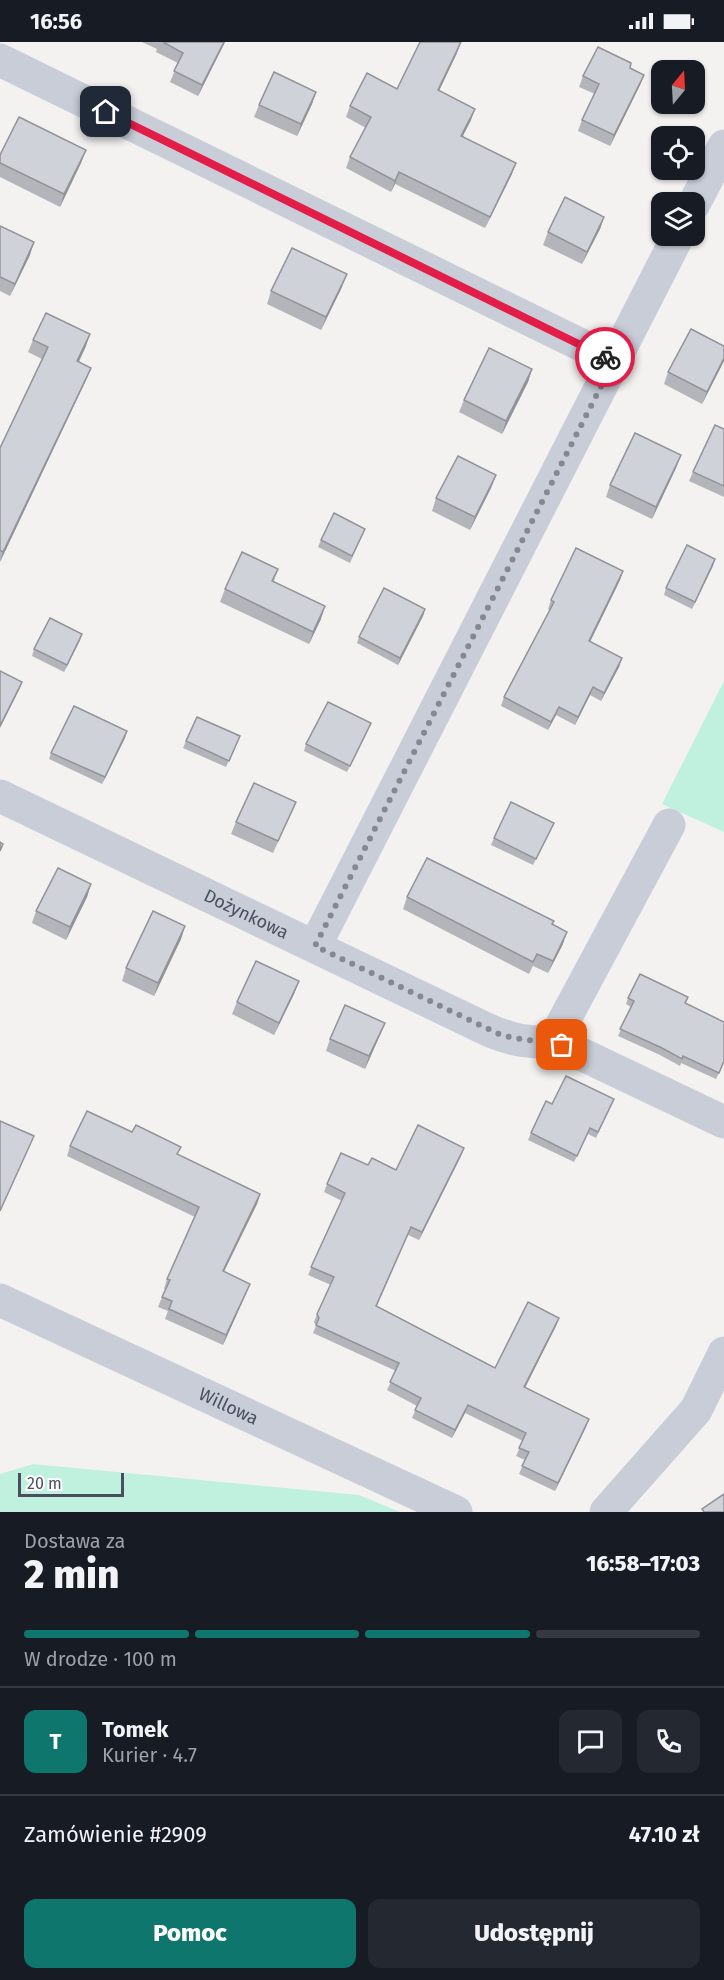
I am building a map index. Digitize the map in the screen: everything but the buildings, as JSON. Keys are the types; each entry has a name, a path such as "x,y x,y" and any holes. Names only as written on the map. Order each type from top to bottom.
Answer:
{"street":[{"path":"0,60 614,361"},
{"path":"700,192 724,146"},
{"path":"315,946 673,246"},
{"name":"Dożynkowa","path":"0,796 501,1035 562,1045 724,1122"},
{"path":"542,1041 559,1030 669,825"},
{"name":"Willowa","path":"0,1300 456,1512"},
{"path":"606,1512 696,1410 724,1353"}],"green space":[{"path":"724,681 724,832 662,804"},
{"path":"33,1464 359,1495 400,1512 0,1512 0,1474"}],"way so far":[{"path":"562,1045 501,1035 315,946 614,361 605,357"}],"route":[{"path":"106,112 605,357"}]}
